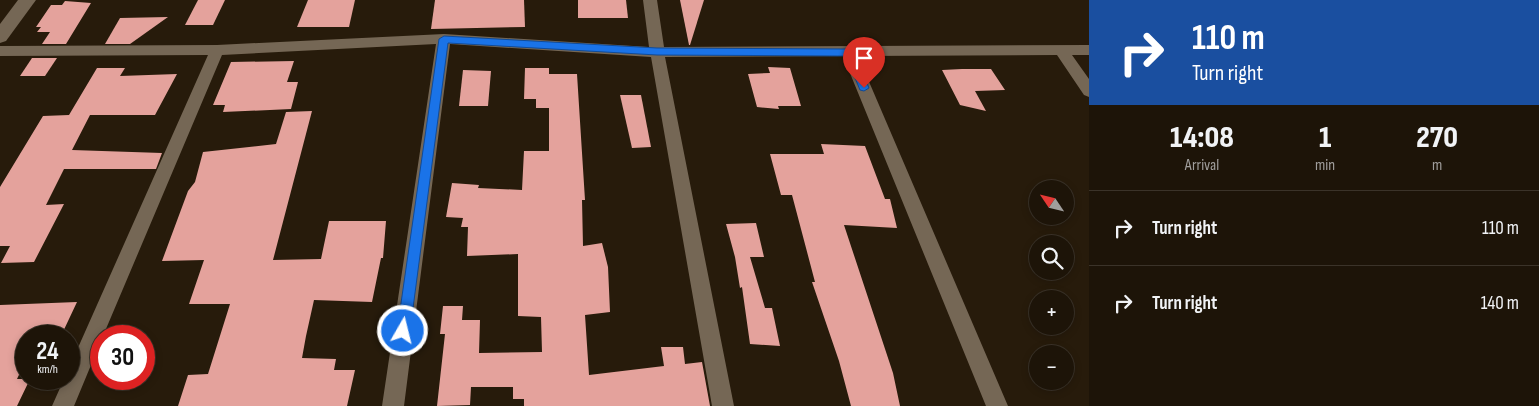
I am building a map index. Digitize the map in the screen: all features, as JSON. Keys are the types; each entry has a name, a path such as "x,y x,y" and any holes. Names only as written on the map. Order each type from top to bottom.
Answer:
{"street":[{"path":"0,37 27,0"},
{"path":"650,0 657,52 723,406"},
{"path":"393,406 444,39"},
{"path":"0,51 218,50 444,39 657,52 1089,50"},
{"path":"63,406 218,50"},
{"path":"1060,50 1089,91"},
{"path":"849,52 997,406"}],"building":[{"path":"198,0 225,0 213,25 185,25"},
{"path":"308,0 355,0 349,27 297,27"},
{"path":"435,0 524,0 525,27 431,29"},
{"path":"578,0 626,0 628,18 578,18"},
{"path":"680,0 704,0 690,45 689,45"},
{"path":"65,1 91,3 66,44 42,44 50,32 37,32 41,27 36,27 51,5 62,5"},
{"path":"168,17 130,44 105,44 120,18"},
{"path":"32,58 57,58 45,76 20,76"},
{"path":"294,61 287,82 298,82 291,109 223,112 225,105 213,105 231,62"},
{"path":"768,67 790,68 801,106 778,106 779,109 757,107 748,74 770,73"},
{"path":"97,68 125,68 120,76 177,74 155,115 90,115 72,150 162,153 156,169 64,169 46,205 64,204 34,262 1,263 10,246 0,246 0,187 43,116 69,115"},
{"path":"525,68 549,68 549,74 577,74 585,200 582,200 583,246 602,243 608,267 610,312 585,315 589,375 664,366 661,347 683,347 685,364 702,362 710,406 524,406 524,399 513,399 513,387 471,387 470,405 437,406 445,334 440,334 443,306 463,306 462,320 480,320 479,353 542,352 541,317 518,316 518,254 467,256 468,227 461,227 463,218 446,217 452,183 479,185 478,188 522,190 524,151 549,151 549,108 536,108 536,99 524,99"},
{"path":"991,69 1005,90 975,91 986,111 960,105 942,70"},
{"path":"463,70 491,71 488,106 459,106"},
{"path":"620,95 641,95 651,147 632,148"},
{"path":"312,111 273,260 321,259 329,221 386,221 383,258 381,258 372,302 314,300 306,336 302,358 336,359 334,370 355,370 347,406 178,406 188,375 208,374 230,304 189,304 204,260 162,261 188,191 195,182 203,152 276,144 286,112"},
{"path":"821,144 865,146 885,199 890,199 897,228 844,225 893,373 900,406 851,406 839,361 812,282 815,282 792,195 781,195 770,154 824,154"},
{"path":"756,223 764,257 750,257 765,308 772,308 780,346 750,344 742,287 740,288 735,257 726,224"},
{"path":"77,302 66,325 15,325 15,390 25,390 17,406 0,406 0,305"}],"route":[{"path":"403,331 444,39 657,52 849,52 864,88"}]}
